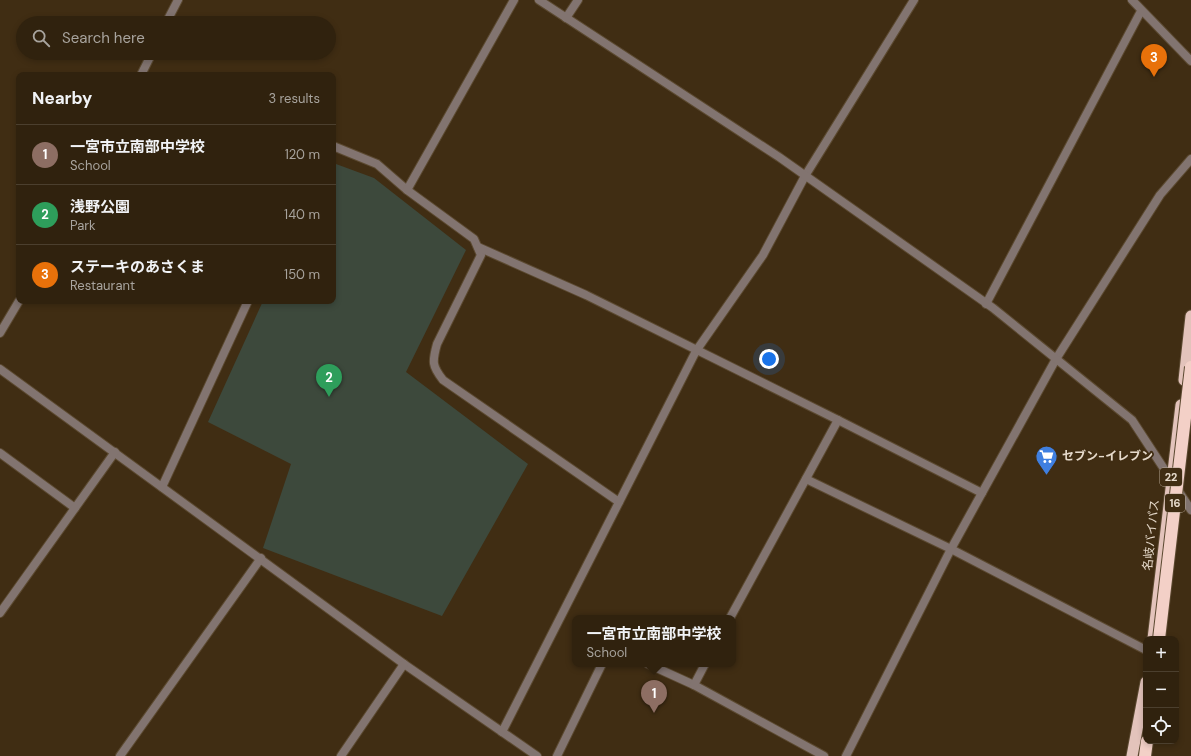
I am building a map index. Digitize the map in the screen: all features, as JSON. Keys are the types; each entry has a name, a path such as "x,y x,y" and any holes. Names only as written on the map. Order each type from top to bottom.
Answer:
{"highway":[{"name":"名岐バイパス","path":"1153,636 1191,316"},
{"name":"16","path":"1159,636 1191,367"},
{"path":"1132,756 1143,698"},
{"path":"1145,756 1147,744"}],"street":[{"path":"170,16 178,0"},
{"path":"407,190 514,0"},
{"path":"539,0 772,152 986,304 1132,420 1191,510"},
{"path":"566,18 578,0"},
{"path":"502,732 696,351 764,255 805,176 914,0"},
{"path":"1132,0 1191,61"},
{"path":"986,304 1141,11"},
{"path":"142,72 148,60"},
{"path":"336,147 377,164 407,190 474,239 478,247 481,255 437,344 433,358 435,369 443,380 619,502"},
{"path":"846,756 951,549 1056,359 1160,195 1191,159"},
{"path":"478,247 586,296 838,420 982,494"},
{"path":"0,333 17,304"},
{"path":"162,487 247,304"},
{"path":"0,369 116,452 201,517 261,558 404,664 537,756"},
{"path":"732,615 838,420"},
{"path":"0,613 116,452"},
{"path":"0,453 75,508"},
{"path":"806,479 951,549 1143,648"},
{"path":"120,756 261,558"},
{"path":"340,756 404,664"},
{"path":"556,756 600,667"},
{"path":"655,667 694,685 824,756"},
{"path":"694,685 703,667"}],"green space":[{"path":"336,164 374,178 466,250 406,372 528,464 442,616 263,548 291,464 208,422 262,304 336,304"}],"place":[{"name":"ステーキのあさくま","path":"1154,77"},
{"name":"浅野公園","path":"329,397"},
{"name":"セブン-イレブン","path":"1046,476"},
{"name":"一宮市立南部中学校","path":"654,713"}]}
